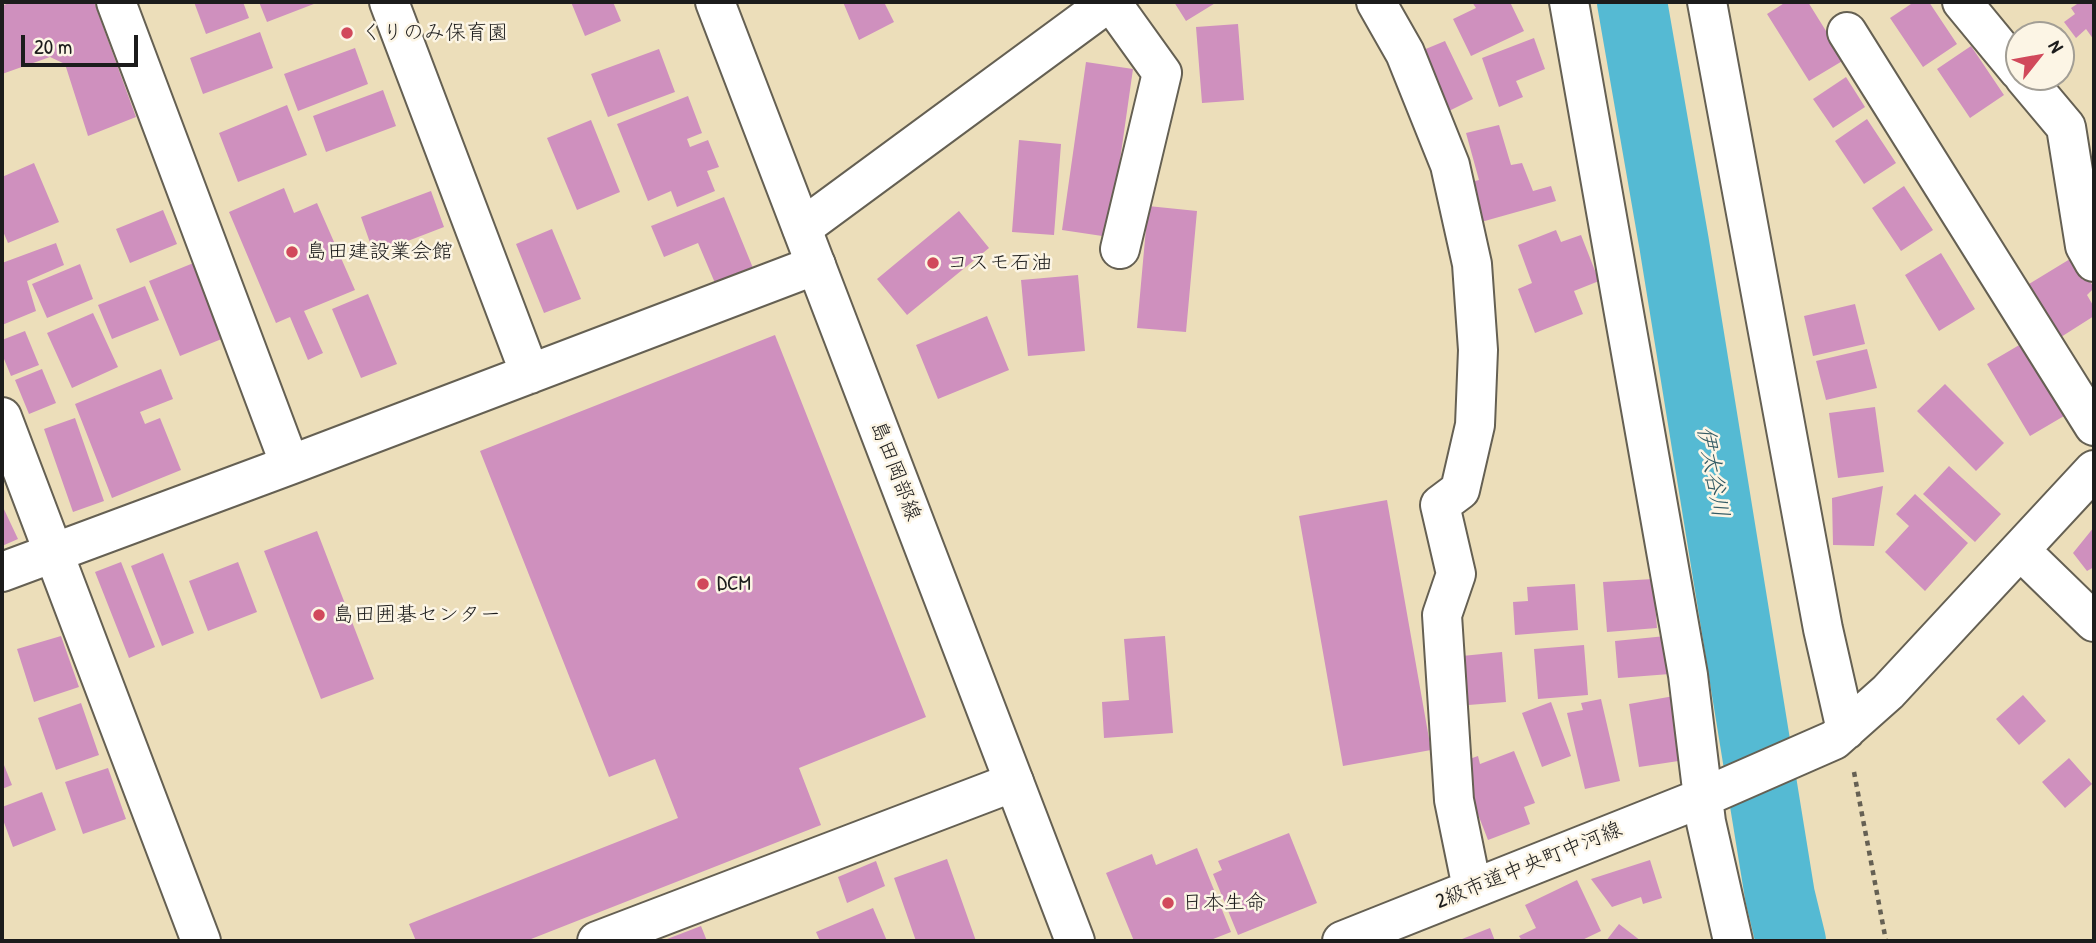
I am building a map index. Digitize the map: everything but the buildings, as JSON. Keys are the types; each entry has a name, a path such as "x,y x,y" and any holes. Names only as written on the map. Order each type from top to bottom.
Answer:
{"street":[{"path":"116,2 290,465"},
{"path":"389,2 530,373"},
{"name":"島田岡部線","path":"715,2 1075,941"},
{"path":"802,228 1110,2 1162,73 1120,249"},
{"path":"1376,2 1405,53 1450,165 1472,264 1478,351 1475,425 1461,490 1440,505 1456,573 1442,615 1454,800 1472,888"},
{"path":"1569,2 1710,794 1706,822 1733,941"},
{"path":"1707,2 1823,629 1840,735"},
{"path":"1962,2 2005,54"},
{"path":"1847,32 2094,426"},
{"path":"2036,91 2066,127 2085,246 2094,262"},
{"path":"2,572 817,265"},
{"path":"2,417 201,941"},
{"path":"1840,735 1888,692 2094,470"},
{"path":"2020,550 2094,622"},
{"name":"2級市道中央町中河線","path":"1342,941 1710,794 1840,735"},
{"path":"597,941 1014,782"}],"path":[{"path":"1840,735 1886,941"}],"waterway":[{"name":"伊太谷川","path":"1632,2 1780,896 1791,941"}],"place":[{"name":"くりのみ保育園","path":"347,33"},
{"name":"島田建設業会館","path":"292,252"},
{"name":"コスモ石油","path":"933,263"},
{"name":"DCM","path":"703,584"},
{"name":"島田囲碁センター","path":"319,615"},
{"name":"日本生命","path":"1168,903"}]}
